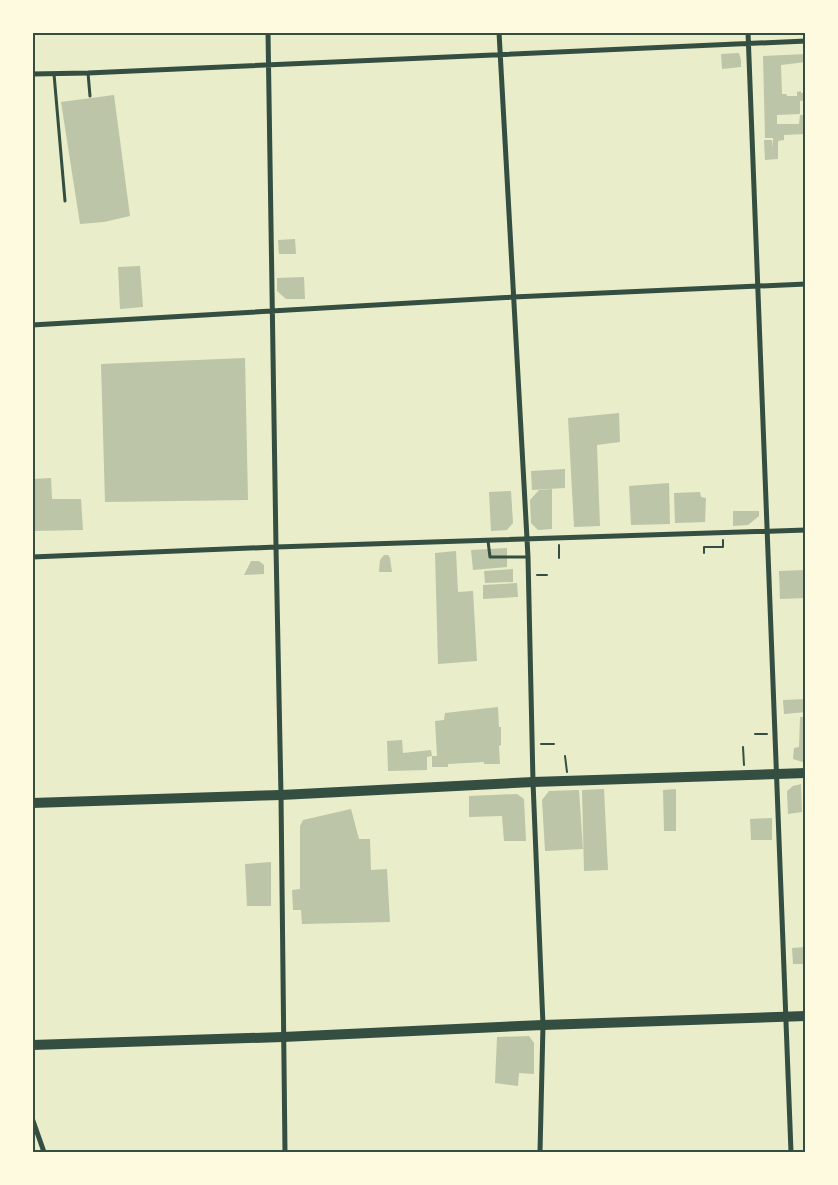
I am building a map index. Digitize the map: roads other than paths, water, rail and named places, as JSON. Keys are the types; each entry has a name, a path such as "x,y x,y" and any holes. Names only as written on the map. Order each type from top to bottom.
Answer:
{"main road":[{"path":"32,803 281,796 533,782 806,773"},
{"path":"32,1045 806,1016"}],"street":[{"path":"268,32 285,1152"},
{"path":"499,32 528,556 533,782 543,1025 540,1152"},
{"path":"748,32 759,286 766,531 778,774 791,1152"},
{"path":"32,74 500,56 806,41"},
{"path":"32,325 513,297 806,284"},
{"path":"32,557 806,530"},
{"path":"32,1118 44,1152"}],"lane":[{"path":"88,73 90,96"},
{"path":"54,74 65,201"},
{"path":"488,541 490,557 528,556"}]}
